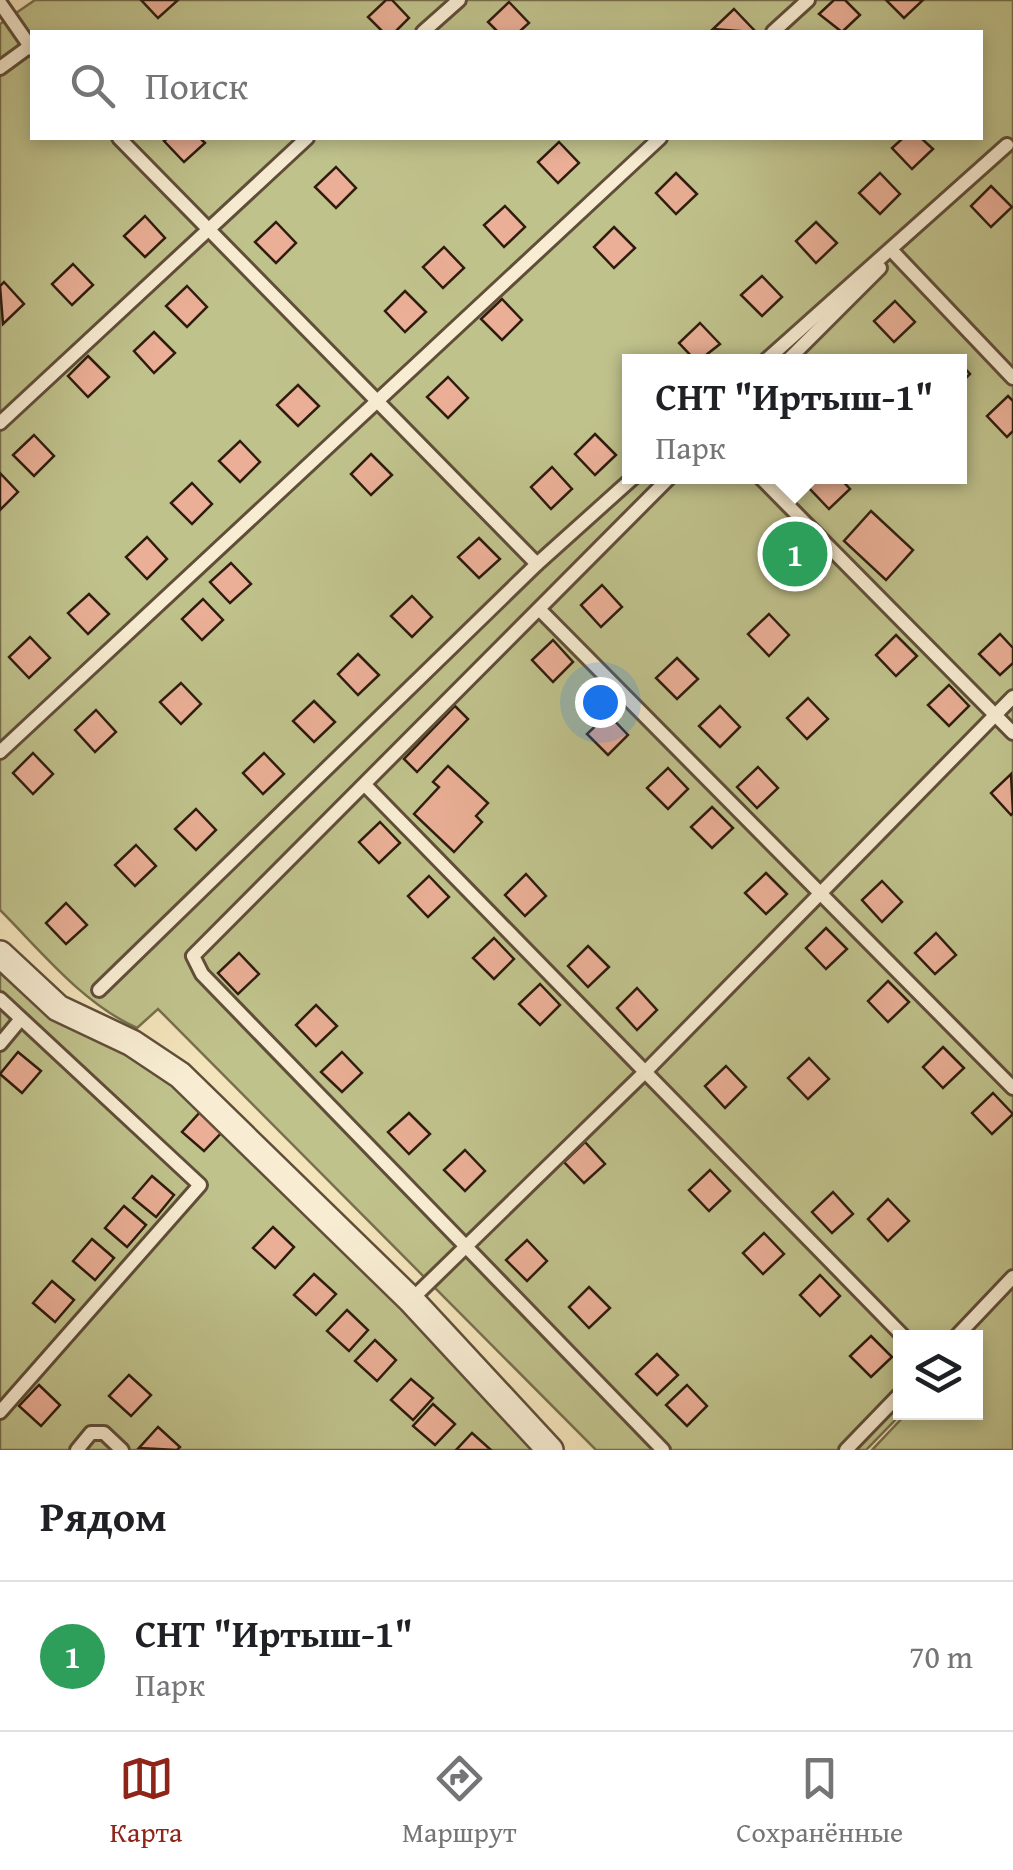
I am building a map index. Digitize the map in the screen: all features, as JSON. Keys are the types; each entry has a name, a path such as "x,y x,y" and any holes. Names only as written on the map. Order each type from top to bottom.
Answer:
{"street":[{"path":"0,954 58,1008 132,1043 180,1075 411,1300 550,1450"}],"lane":[{"path":"425,30 459,0"},
{"path":"775,30 808,0"},
{"path":"0,3 30,47"},
{"path":"0,68 30,49"},
{"path":"121,140 536,564"},
{"path":"0,423 306,140"},
{"path":"0,752 658,140"},
{"path":"794,354 1010,142"},
{"path":"773,354 1010,142"},
{"path":"895,254 1013,378"},
{"path":"99,990 536,564 626,484"},
{"path":"663,484 193,956 202,974 663,1450"},
{"path":"767,484 1013,733"},
{"path":"540,610 1013,1088"},
{"path":"411,1300 646,1071 1013,696"},
{"path":"366,785 897,1330"},
{"path":"0,999 200,1185 0,1412"},
{"path":"0,1044 20,1020"},
{"path":"963,1330 1013,1278"},
{"path":"846,1450 893,1401"},
{"path":"77,1450 90,1433 104,1433 122,1450"}],"green space":[{"path":"35,0 1013,0 1013,1450 872,1450 900,1420 983,1420 983,1330 893,1330 895,1420 866,1450 596,1450 158,1009 137,1028 98,1005 0,910 0,24"},
{"path":"0,964 158,1069 401,1302 540,1450 0,1450"}],"building":[{"path":"141,0 178,0 158,18"},
{"path":"386,0 392,0 409,18 397,30 381,30 368,17"},
{"path":"834,0 845,0 860,15 839,30 819,14"},
{"path":"886,0 923,0 904,18"},
{"path":"509,2 529,23 521,30 496,30 488,22"},
{"path":"734,9 754,30 726,30 713,29"},
{"path":"202,140 205,143 184,162 164,141"},
{"path":"901,140 923,140 933,149 912,169 892,148"},
{"path":"559,142 579,163 558,183 538,162"},
{"path":"336,167 356,188 336,208 315,187"},
{"path":"676,173 697,194 676,214 656,193"},
{"path":"880,173 900,194 880,214 859,193"},
{"path":"991,186 1012,207 991,227 971,206"},
{"path":"505,206 525,227 504,247 484,225"},
{"path":"145,216 165,238 145,257 124,236"},
{"path":"276,222 296,243 276,263 255,242"},
{"path":"816,222 837,243 816,263 796,241"},
{"path":"614,227 635,248 614,268 594,247"},
{"path":"444,247 464,268 443,288 423,267"},
{"path":"73,264 93,285 72,305 52,284"},
{"path":"762,276 782,297 762,316 741,295"},
{"path":"4,282 24,304 3,324 0,286"},
{"path":"187,286 207,307 187,327 166,306"},
{"path":"405,291 426,312 405,332 385,311"},
{"path":"502,299 522,320 502,340 481,319"},
{"path":"895,301 915,322 894,342 874,321"},
{"path":"700,323 720,344 707,354 689,354 679,343"},
{"path":"154,332 175,353 154,373 134,351"},
{"path":"88,356 109,377 88,397 68,376"},
{"path":"448,377 468,398 448,418 427,397"},
{"path":"298,385 319,406 298,426 277,405"},
{"path":"1008,396 1013,401 1013,431 1007,437 987,416"},
{"path":"595,434 616,455 595,475 575,454"},
{"path":"34,435 54,456 34,476 13,455"},
{"path":"240,441 260,462 240,482 219,461"},
{"path":"371,454 392,475 371,495 351,474"},
{"path":"552,467 572,489 551,509 531,487"},
{"path":"0,473 18,492 0,510"},
{"path":"192,483 212,504 192,524 171,503"},
{"path":"813,484 845,484 850,489 829,509 809,488"},
{"path":"871,511 913,550 886,580 844,541"},
{"path":"147,537 167,559 147,579 126,557"},
{"path":"479,538 500,559 479,578 458,557"},
{"path":"231,563 251,584 230,603 210,582"},
{"path":"602,585 622,607 601,627 581,605"},
{"path":"89,594 109,614 88,634 68,613"},
{"path":"412,596 432,617 412,637 391,616"},
{"path":"203,599 223,620 202,640 182,619"},
{"path":"769,614 789,635 769,656 748,634"},
{"path":"1000,634 1013,648 1013,663 1000,675 979,654"},
{"path":"896,635 917,656 896,676 876,655"},
{"path":"30,637 50,658 29,678 9,657"},
{"path":"553,640 573,662 553,682 532,660"},
{"path":"358,654 379,675 358,695 338,674"},
{"path":"677,658 698,679 677,699 656,678"},
{"path":"181,683 201,704 181,724 160,702"},
{"path":"949,685 969,706 949,726 928,705"},
{"path":"808,698 828,719 807,739 787,718"},
{"path":"314,701 335,722 314,742 293,721"},
{"path":"455,706 468,719 417,772 404,759"},
{"path":"720,706 740,727 720,747 699,726"},
{"path":"96,710 116,732 95,752 75,730"},
{"path":"608,714 628,735 608,755 587,734"},
{"path":"33,753 53,774 33,794 13,773"},
{"path":"264,753 284,774 263,794 243,773"},
{"path":"448,766 488,803 476,816 482,822 454,852 414,814 439,787 433,782"},
{"path":"758,767 778,788 757,808 737,787"},
{"path":"668,768 688,789 668,809 647,788"},
{"path":"1011,774 1013,813 1011,815 991,793"},
{"path":"712,807 733,828 712,848 691,827"},
{"path":"196,809 216,830 196,850 175,829"},
{"path":"380,822 400,843 379,863 359,842"},
{"path":"136,845 156,866 135,886 115,865"},
{"path":"766,873 787,894 766,914 745,893"},
{"path":"526,874 546,896 525,916 505,895"},
{"path":"429,876 449,897 428,917 408,896"},
{"path":"882,881 902,902 882,922 862,900"},
{"path":"66,903 87,925 66,944 46,923"},
{"path":"826,928 847,949 826,969 806,948"},
{"path":"936,933 956,955 935,974 915,953"},
{"path":"494,938 514,959 494,979 473,958"},
{"path":"588,946 609,967 588,987 568,966"},
{"path":"239,953 259,974 238,994 218,973"},
{"path":"888,981 909,1002 888,1022 868,1001"},
{"path":"540,984 560,1005 540,1025 519,1004"},
{"path":"637,988 657,1010 637,1030 617,1008"},
{"path":"316,1005 337,1026 316,1046 296,1025"},
{"path":"943,1047 964,1068 943,1088 923,1067"},
{"path":"18,1052 41,1071 22,1093 0,1074"},
{"path":"342,1052 362,1073 342,1092 321,1072"},
{"path":"809,1058 829,1079 808,1099 788,1078"},
{"path":"726,1066 746,1087 725,1108 705,1086"},
{"path":"993,1093 1013,1114 992,1134 972,1113"},
{"path":"202,1110 224,1130 204,1151 182,1132"},
{"path":"409,1113 430,1134 409,1154 388,1132"},
{"path":"585,1142 605,1164 584,1183 564,1162"},
{"path":"465,1150 485,1171 465,1191 444,1170"},
{"path":"710,1170 730,1191 709,1211 689,1190"},
{"path":"152,1176 174,1195 156,1217 133,1198"},
{"path":"833,1192 853,1214 832,1233 812,1212"},
{"path":"888,1199 909,1221 888,1241 868,1219"},
{"path":"124,1206 146,1225 127,1247 105,1228"},
{"path":"273,1227 294,1247 275,1268 253,1248"},
{"path":"764,1233 784,1254 763,1274 743,1253"},
{"path":"92,1239 114,1258 95,1280 73,1261"},
{"path":"527,1240 547,1261 527,1281 506,1260"},
{"path":"314,1274 336,1294 316,1315 294,1295"},
{"path":"820,1275 840,1296 820,1316 800,1295"},
{"path":"52,1281 74,1300 55,1322 33,1303"},
{"path":"589,1287 610,1308 589,1328 569,1307"},
{"path":"347,1310 368,1330 349,1351 327,1331"},
{"path":"871,1336 892,1357 871,1377 850,1356"},
{"path":"375,1340 396,1360 377,1381 355,1361"},
{"path":"657,1354 678,1375 657,1395 636,1374"},
{"path":"129,1375 151,1395 131,1416 109,1396"},
{"path":"411,1379 433,1398 413,1420 391,1400"},
{"path":"39,1385 60,1405 41,1426 19,1406"},
{"path":"687,1385 707,1406 687,1426 666,1405"},
{"path":"433,1404 455,1424 435,1445 413,1426"},
{"path":"158,1427 180,1447 177,1450 139,1448"},
{"path":"472,1433 491,1450 456,1450"}],"place":[{"name":"СНТ \"Иртыш-1\"","path":"795,554"}]}
